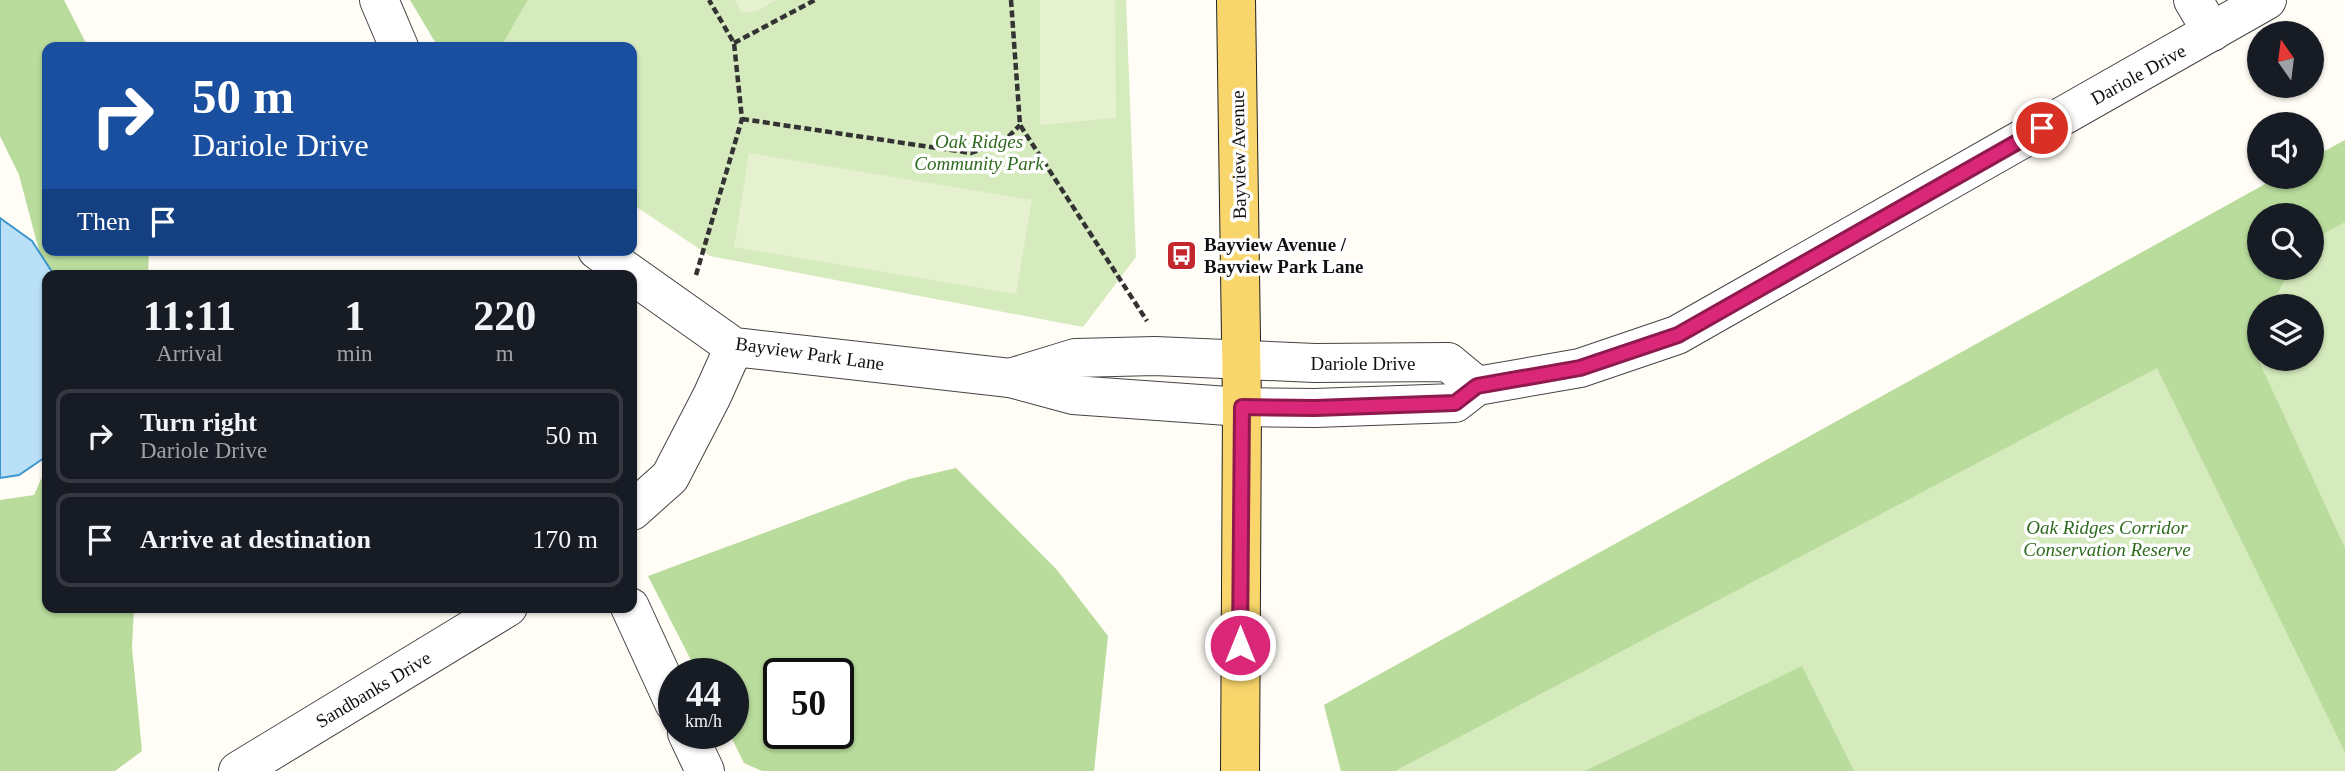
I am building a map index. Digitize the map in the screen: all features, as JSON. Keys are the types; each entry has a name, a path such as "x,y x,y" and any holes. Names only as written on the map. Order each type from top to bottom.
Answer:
{"main road":[{"name":"Bayview Avenue","path":"1236,0 1242,407 1240,771"}],"street":[{"path":"379,0 397,42"},
{"path":"2193,0 2212,32"},
{"name":"Dariole Drive","path":"1242,407 1315,408 1455,403 1477,386 1580,368 1678,335 2267,0"},
{"name":"Bayview Park Lane","path":"606,256 626,270"},
{"name":"Bayview Park Lane","path":"637,278 734,346 1010,378 1073,395 1242,407"},
{"path":"637,507 670,477 712,396 734,346"},
{"name":"Bayview Park Lane","path":"1010,378 1075,358 1156,356 1241,361"},
{"name":"Dariole Drive","path":"1241,361 1448,362 1477,386"},
{"name":"Sandbanks Drive","path":"238,771 498,613"},
{"path":"633,613 658,668"},
{"path":"695,749 705,771"}],"path":[{"path":"696,275 742,119 734,43 709,0"},
{"path":"734,43 815,0"},
{"path":"1011,0 1020,125 1149,324"},
{"path":"742,119 971,153 1004,141 1020,125"}],"green space":[{"path":"0,0 64,0 85,42 42,42 42,256 149,256 148,270 44,270 19,175 0,136"},
{"path":"410,0 528,0 504,42 435,42"},
{"name":"Oak Ridges Community Park","path":"528,0 1126,0 1136,257 1083,327 710,256 637,207 637,42 504,42"},
{"path":"735,0 776,0 757,11 742,13"},
{"path":"1040,0 1115,0 1116,118 1040,125"},
{"name":"Oak Ridges Corridor Conservation Reserve","path":"2345,140 2345,771 1341,771 1324,705 2256,189 2324,189 2324,151"},
{"path":"2345,140 2345,222 2324,233 2324,203 2247,203 2247,280 2285,280 2277,294 2247,294 2247,371 2263,371 2345,548 2345,752 2157,368 1395,771 1341,771 1324,705 2256,189 2324,189 2324,151"},
{"path":"749,153 1032,200 1016,294 734,247"},
{"path":"956,468 1057,570 1108,636 1094,771 762,771 744,763 737,749 749,749 749,658 690,658 648,576 909,479"},
{"path":"42,477 42,613 134,613 132,648 142,751 115,771 0,771 0,500 34,495"},
{"path":"1802,666 1854,771 1585,771"}],"water":[{"path":"0,218 32,241 51,270 42,270 42,459 19,475 0,478"}],"place":[{"name":"Bayview Avenue / Bayview Park Lane","path":"1181,255"}],"route":[{"path":"1240,645 1242,407 1315,408 1455,403 1477,386 1580,368 1678,335 2042,128"}]}
